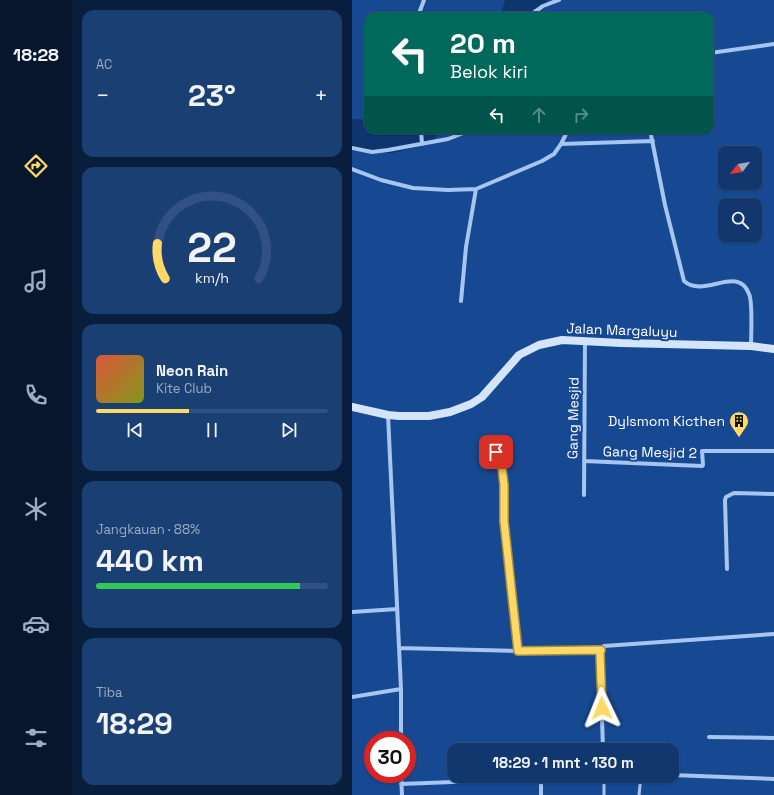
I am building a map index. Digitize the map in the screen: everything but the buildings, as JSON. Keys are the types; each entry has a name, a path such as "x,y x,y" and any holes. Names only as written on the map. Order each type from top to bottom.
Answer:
{"main road":[{"name":"Jalan Margaluyu","path":"352,407 388,415 429,416 450,412 470,404 482,397 519,355 539,345 562,340 751,346 774,349"}],"street":[{"path":"420,12 424,0"},
{"path":"535,12 543,6 560,0"},
{"path":"714,52 774,44"},
{"path":"421,134 422,144"},
{"path":"352,148 372,152 448,139 461,134"},
{"path":"352,169 381,180 413,188 448,190 476,189 542,161 554,154 566,134"},
{"path":"651,134 665,205 684,281 692,286 731,281 739,281 745,284 750,295 751,346"},
{"path":"561,144 653,141"},
{"path":"461,301 466,247 476,189"},
{"name":"Gang Mesjid","path":"584,495 585,341"},
{"path":"388,415 401,690 401,731"},
{"name":"Gang Mesjid 2","path":"584,462 702,466 702,452 774,451"},
{"path":"496,452 502,468 504,485 504,521 518,651"},
{"path":"727,569 726,497 734,493 774,494"},
{"path":"352,612 397,609"},
{"path":"603,743 600,653 602,647 608,644 774,634"},
{"path":"399,648 518,651 601,650"},
{"path":"352,697 401,690"},
{"path":"709,737 774,738"},
{"path":"679,775 774,779"},
{"path":"402,795 401,784 447,782"},
{"path":"541,783 541,795"}],"lane":[{"path":"604,783 604,795"},
{"path":"639,795 640,783"}],"waterway":[{"path":"518,12 520,6 531,0"},
{"path":"352,135 391,137 404,134"}],"place":[{"name":"Dylsmom Kicthen","path":"739,438"}],"route":[{"path":"496,452 502,468 504,485 504,521 518,651 601,650 602,708"}]}
